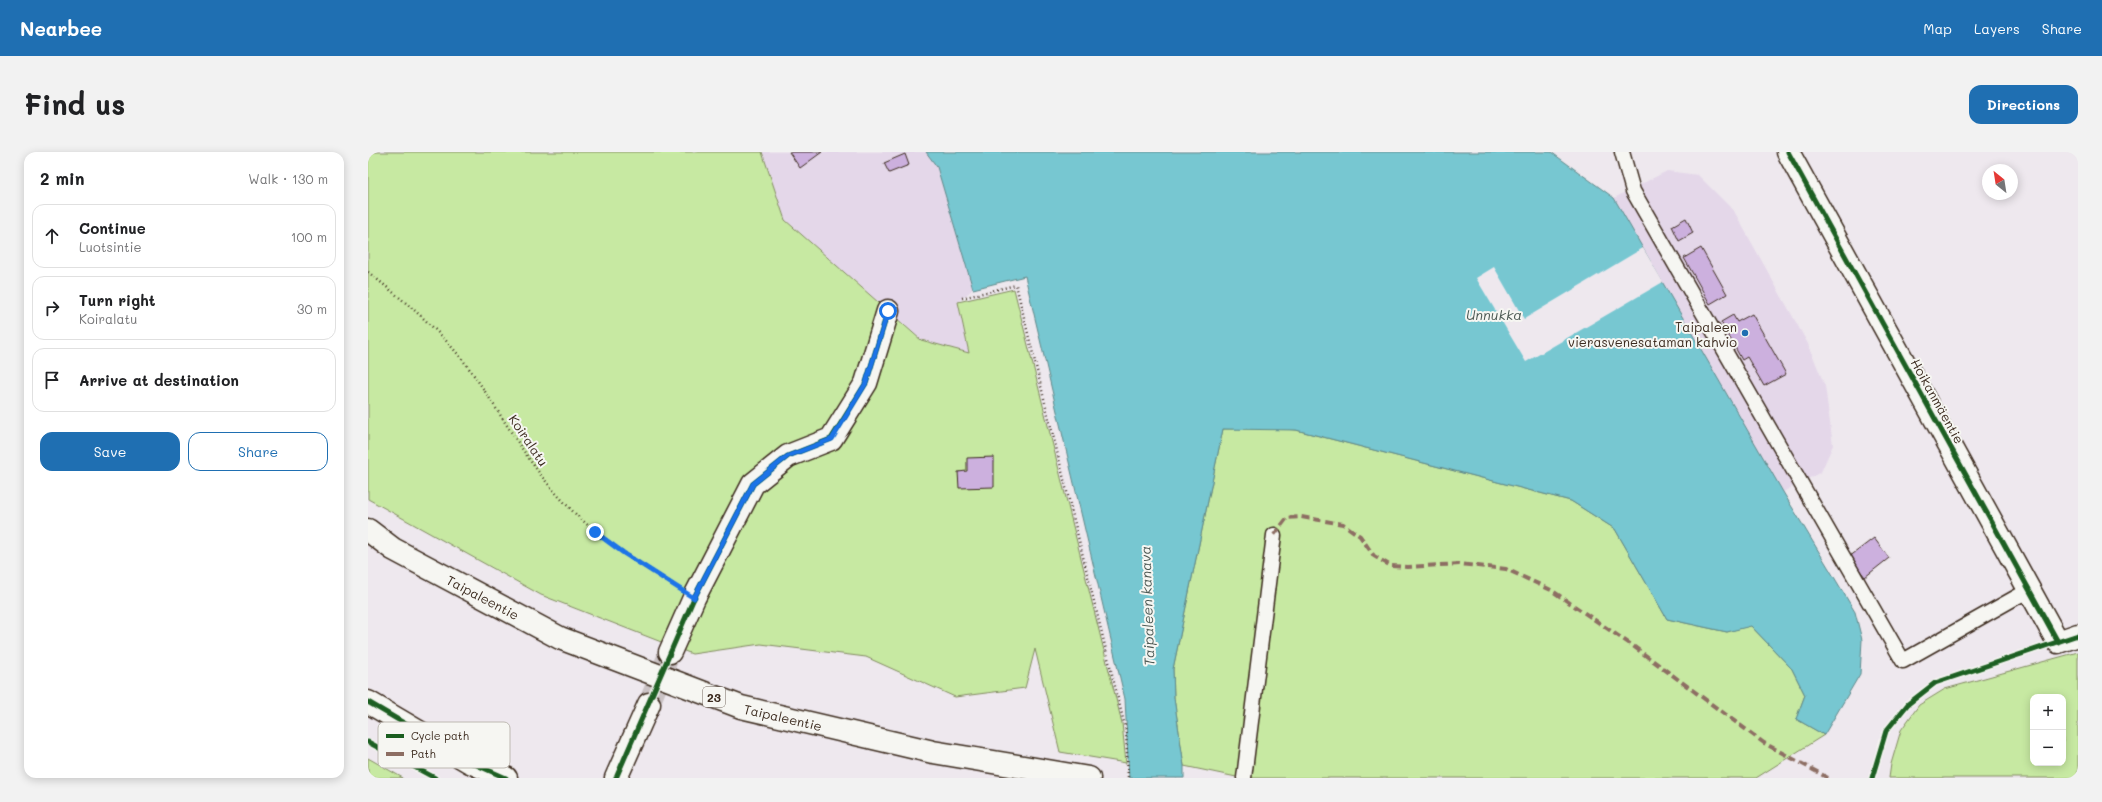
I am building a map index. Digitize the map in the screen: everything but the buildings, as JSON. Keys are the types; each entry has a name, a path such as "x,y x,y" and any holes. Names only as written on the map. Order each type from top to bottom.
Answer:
{"main road":[{"name":"Hoikanmäentie","path":"1788,152 2058,642 2078,636"},
{"path":"670,652 694,598 753,484 788,456 832,439 866,383 888,311"},
{"name":"Taipaleentie","path":"368,530 393,549 560,638 741,707 934,752 1090,778"},
{"path":"368,702 402,722"},
{"path":"616,778 649,704"},
{"path":"484,768 506,778"}],"lane":[{"path":"1622,152 1633,191 1903,661 2029,590"},
{"path":"1244,778 1265,596 1274,535"}],"path":[{"path":"962,298 1016,285 1126,730 1128,778"}],"shaded area":[{"path":"762,152 926,152 937,167 973,289 958,302 969,353 921,340 785,220"},
{"path":"1667,171 1698,175 1734,211 1808,344 1825,386 1833,445 1821,472 1783,492 1614,198"}],"green space":[{"path":"368,152 762,152 785,220 921,340 969,353 958,302 1014,289 1122,723 1126,763 1060,752 1035,649 1025,688 955,697 866,657 761,644 692,654 541,595 368,499"},
{"path":"1271,428 1296,430 1571,501 1615,529 1667,619 1727,632 1750,625 1792,669 1805,695 1796,719 1824,735 1756,778 1241,778 1184,766 1174,698 1173,669 1223,429"},
{"path":"2078,652 2078,778 1889,778 1891,764 1901,730 1919,705 1945,689"},
{"path":"368,758 378,764 378,768 386,768 403,778 368,778"}],"water":[{"name":"Unnukka","path":"926,152 1551,152 1614,198 1783,492 1855,612 1862,640 1860,674 1824,735 1796,719 1805,695 1792,669 1751,626 1727,632 1667,619 1615,529 1571,501 1296,430 1223,429 1173,669 1174,698 1184,766 1184,778 1129,778 1125,699 1025,276 973,289 937,167"}],"pier":[{"path":"1643,248 1663,282 1526,362 1476,278 1494,267 1524,319"}],"tunnel":[{"path":"649,704 670,652"}],"marked path":[{"path":"1274,535 1287,518 1301,517 1343,524 1360,536 1374,556 1391,566 1408,567 1459,564 1506,569 1551,590 1633,646 1764,743 1828,778"}],"cycle path":[{"path":"1788,152 2058,642"},
{"path":"616,778 694,598 753,484 788,456 831,439 866,383 888,311"},
{"path":"1872,778 1886,731 1908,704 1935,683 2078,635"},
{"path":"368,702 402,722"},
{"path":"368,742 378,747"},
{"path":"416,768 435,778"},
{"path":"484,768 506,778"}],"place":[{"name":"Taipaleen vierasvenesataman kahvio","path":"1745,333"}],"route":[{"path":"595,532 625,554 694,598 753,484 788,456 832,439 866,383 888,311"}],"water label":[{"name":"Taipaleen kanava","path":"1147,606"}]}
